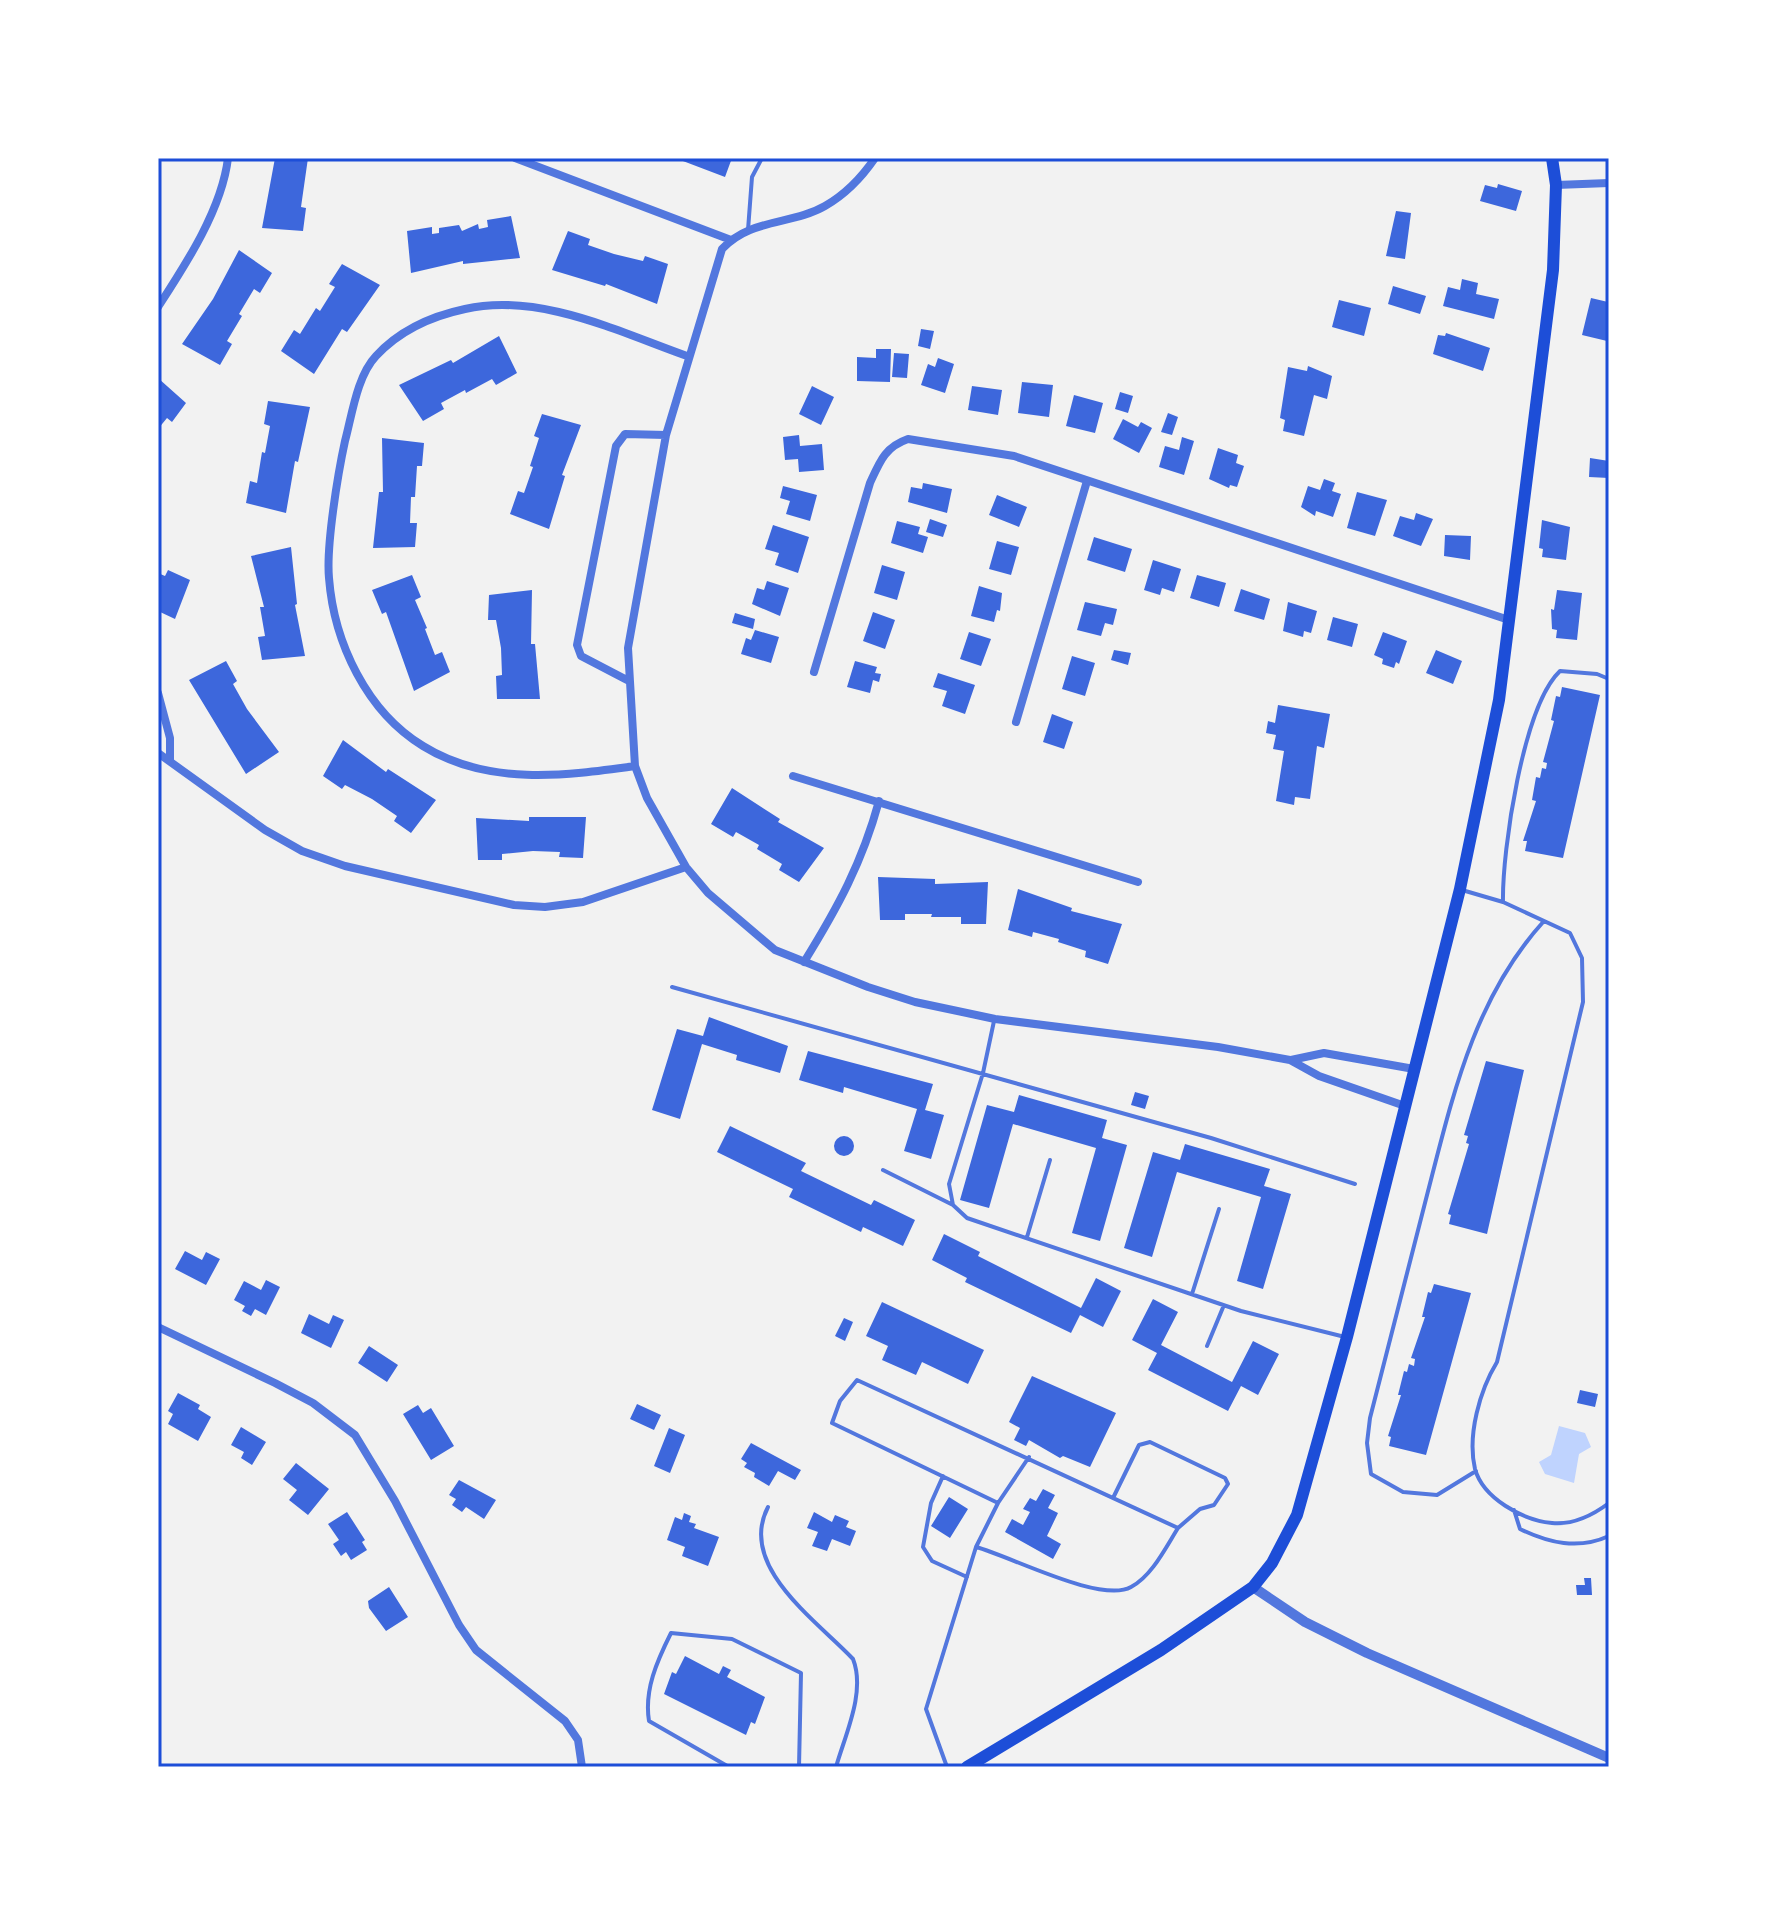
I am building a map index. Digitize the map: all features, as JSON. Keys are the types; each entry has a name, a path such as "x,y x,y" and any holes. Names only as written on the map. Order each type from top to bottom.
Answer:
{"main road":[{"path":"967,1767 1161,1650 1253,1587 1272,1563 1297,1515 1347,1337 1460,889 1499,700 1550,297 1556,185 1552,158"}],"street":[{"path":"158,307 206,220 226,177 228,158"},
{"path":"515,158 731,240"},
{"path":"875,158 860,179 823,207 748,230 722,249 687,356 666,435 628,648 627,680 635,766 647,798 686,867 745,927 775,950 804,962 915,1002 995,1019 1218,1047 1290,1060 1319,1076 1405,1106"},
{"path":"1556,185 1609,183"},
{"path":"635,766 563,776 494,771 450,759 424,747 397,726 357,675 339,629 328,577 340,464 355,402 374,358 404,331 467,308 513,305 577,319 687,356"},
{"path":"627,680 581,656 577,645 616,446 625,434 666,435"},
{"path":"814,672 870,483 882,456 893,444 908,439 1014,456 1509,620"},
{"path":"1016,722 1087,481"},
{"path":"158,693 170,738 170,761"},
{"path":"158,753 265,830 302,851 345,866 514,905 545,907 583,902 686,867"},
{"path":"793,776 1138,882"},
{"path":"804,962 847,892 866,849 879,801"},
{"path":"1290,1060 1324,1053 1414,1069"},
{"path":"158,1327 313,1403 355,1435 395,1501 459,1625 476,1650 565,1721 578,1740 582,1767"},
{"path":"1253,1587 1305,1622 1367,1653 1609,1758"}],"lane":[{"path":"748,230 752,177 762,158"},
{"path":"1503,902 1505,847 1533,722 1542,699 1560,671 1597,674 1609,679"},
{"path":"1609,812 1609,837"},
{"path":"1460,889 1503,902 1570,933 1582,958 1583,1002 1497,1362 1482,1387 1476,1432 1476,1471 1488,1495 1514,1510 1551,1523 1577,1521 1609,1503"},
{"path":"1476,1471 1437,1495 1393,1488 1371,1474 1367,1443 1370,1418 1462,1063 1487,1001 1526,941 1544,921"},
{"path":"672,987 1211,1138 1355,1184"},
{"path":"953,1205 949,1184 983,1073 995,1019"},
{"path":"1027,1237 1050,1160"},
{"path":"883,1170 953,1205 967,1218 1241,1311 1347,1337"},
{"path":"1192,1294 1219,1209"},
{"path":"1207,1346 1224,1305"},
{"path":"998,1503 832,1423 840,1401 857,1380 1178,1528"},
{"path":"976,1547 1010,1556 1038,1572 1110,1591 1131,1587 1157,1561 1178,1528 1221,1497 1228,1484 1225,1478 1150,1442 1139,1445 1114,1496"},
{"path":"947,1767 926,1709 976,1547 998,1503 1029,1457"},
{"path":"943,1476 931,1503 923,1547 932,1561 967,1577"},
{"path":"768,1507 761,1520 760,1540 771,1573 853,1659 857,1670 857,1692 836,1767"},
{"path":"1514,1510 1520,1529 1540,1539 1578,1544 1609,1536"},
{"path":"729,1767 649,1721 646,1702 659,1657 671,1633 732,1639 801,1673 799,1767"}],"water":[{"path":"1559,1426 1585,1433 1591,1447 1579,1454 1574,1483 1545,1474 1539,1462 1551,1455"}],"building":[{"path":"275,158 308,158 301,207 306,208 303,231 262,228"},
{"path":"675,158 732,158 725,177"},
{"path":"1498,184 1522,191 1516,211 1480,201 1485,185 1497,188"},
{"path":"1396,211 1411,213 1405,259 1386,256"},
{"path":"511,216 520,258 463,264 463,261 411,273 407,231 432,227 432,234 439,233 439,228 459,225 462,231 478,224 479,229 488,227 487,220"},
{"path":"568,231 590,239 588,245 614,254 643,261 645,256 668,264 657,304 606,284 552,270"},
{"path":"239,250 272,273 260,293 254,289 239,314 242,316 227,341 232,344 220,365 182,344 213,299"},
{"path":"342,264 380,285 347,332 342,329 314,374 281,351 294,330 300,334 316,308 320,311 335,287 329,284"},
{"path":"1462,279 1478,283 1476,294 1499,299 1494,319 1443,306 1448,287 1460,290"},
{"path":"1393,286 1426,296 1420,314 1388,304"},
{"path":"1591,298 1608,302 1607,341 1582,335"},
{"path":"1339,300 1371,308 1364,336 1332,327"},
{"path":"921,329 934,331 930,349 918,346"},
{"path":"1446,333 1490,348 1483,371 1433,354 1438,335 1445,336"},
{"path":"499,336 517,373 496,385 492,379 466,393 465,390 441,403 444,409 423,421 399,385 451,360 453,363"},
{"path":"876,349 891,349 890,382 857,381 857,357 876,358"},
{"path":"894,353 909,354 907,378 892,377"},
{"path":"938,358 954,364 945,393 921,385 928,364 935,367"},
{"path":"1308,366 1332,376 1327,399 1314,395 1304,436 1283,431 1285,420 1280,418 1288,367 1307,371"},
{"path":"158,378 186,403 172,422 167,418 158,429"},
{"path":"1022,382 1053,385 1049,417 1018,413"},
{"path":"812,386 834,397 821,425 799,414"},
{"path":"972,386 1002,390 998,415 968,410"},
{"path":"1120,392 1133,396 1128,413 1115,409"},
{"path":"1074,395 1103,403 1095,433 1066,426"},
{"path":"268,401 310,407 298,462 295,461 286,513 246,503 250,481 257,483 262,452 265,453 270,426 264,424"},
{"path":"1168,413 1178,417 1172,435 1161,432"},
{"path":"542,414 581,425 562,475 565,476 549,529 510,514 518,491 524,493 533,467 530,466 539,438 534,436"},
{"path":"1123,419 1138,427 1141,422 1152,428 1139,453 1113,439"},
{"path":"799,435 800,446 822,444 824,470 799,472 798,459 785,460 783,437"},
{"path":"1182,437 1194,441 1184,475 1159,467 1165,446 1179,450"},
{"path":"382,438 424,443 422,466 417,466 415,497 411,497 410,523 417,523 415,547 373,548 379,492 383,492"},
{"path":"1218,448 1238,455 1236,463 1244,466 1237,487 1230,485 1229,488 1209,479"},
{"path":"1590,458 1609,461 1609,478 1589,477"},
{"path":"1324,479 1335,483 1332,491 1341,494 1333,517 1316,511 1315,516 1301,507 1308,486 1320,490"},
{"path":"923,483 952,489 947,513 908,502 911,487 922,489"},
{"path":"783,486 817,495 810,521 786,514 790,501 780,498"},
{"path":"1357,492 1387,500 1375,536 1347,528"},
{"path":"997,495 1027,507 1019,527 989,515"},
{"path":"1416,513 1433,519 1421,546 1393,536 1400,516 1414,520"},
{"path":"930,519 947,525 943,537 926,532"},
{"path":"1542,520 1570,527 1566,560 1542,557 1543,549 1539,548"},
{"path":"897,521 920,527 918,534 928,537 923,553 891,543"},
{"path":"773,525 809,537 798,573 775,565 779,553 765,549"},
{"path":"1445,535 1471,536 1470,560 1444,556"},
{"path":"1094,537 1132,549 1125,572 1087,560"},
{"path":"997,541 1019,547 1011,575 989,569"},
{"path":"291,547 295,605 305,656 262,660 258,637 265,636 260,607 264,607 251,556"},
{"path":"1153,560 1181,569 1174,592 1162,588 1160,595 1144,590"},
{"path":"882,565 905,572 897,600 874,593"},
{"path":"168,570 190,580 175,619 158,611 158,573 165,576"},
{"path":"412,575 421,597 415,600 435,655 442,652 450,672 414,691 386,612 382,614 372,590"},
{"path":"1197,575 1226,583 1219,607 1190,598"},
{"path":"767,581 789,588 780,616 752,604 757,588 764,590"},
{"path":"979,586 1002,593 1000,611 997,610 994,622 971,616"},
{"path":"1241,589 1270,599 1264,620 1234,611"},
{"path":"532,590 531,644 535,644 540,699 497,699 496,676 502,675 501,648 496,620 488,620 489,595"},
{"path":"1557,590 1582,593 1577,640 1556,638 1557,630 1552,629 1551,609 1554,610"},
{"path":"1085,602 1117,609 1113,625 1105,623 1101,636 1077,630"},
{"path":"1288,602 1317,611 1311,633 1304,631 1303,637 1283,631"},
{"path":"873,612 895,620 885,649 863,641"},
{"path":"735,613 755,619 753,629 732,623"},
{"path":"1333,617 1358,624 1352,647 1327,640"},
{"path":"755,630 779,637 771,663 741,654 746,638 751,640"},
{"path":"969,632 991,639 981,666 960,659"},
{"path":"1383,632 1407,641 1399,664 1396,662 1394,668 1382,664 1383,659 1374,655"},
{"path":"1114,650 1131,653 1128,665 1111,660"},
{"path":"1436,650 1462,661 1453,684 1426,673"},
{"path":"1072,656 1095,663 1085,696 1062,689"},
{"path":"226,661 237,681 233,684 247,709 279,752 246,774 189,680"},
{"path":"855,661 877,667 875,673 881,674 879,682 873,680 870,693 847,687"},
{"path":"938,673 975,685 965,714 942,706 947,691 933,687"},
{"path":"1562,687 1600,695 1563,858 1525,851 1527,841 1523,841 1536,801 1532,800 1536,777 1540,778 1542,768 1546,769 1547,763 1543,762 1554,721 1551,720 1556,696 1560,697"},
{"path":"1278,705 1330,714 1324,748 1317,746 1310,799 1295,797 1294,805 1276,801 1284,751 1273,749 1276,735 1266,733 1268,721 1275,723"},
{"path":"1052,714 1073,722 1064,749 1043,742"},
{"path":"343,740 386,772 388,769 436,800 411,833 394,821 397,816 372,799 345,785 342,789 323,776"},
{"path":"732,788 780,819 778,822 824,848 799,882 779,870 782,864 757,849 759,845 736,832 733,837 711,824"},
{"path":"529,817 586,817 583,858 559,857 560,852 533,851 502,854 502,860 478,860 476,818 529,821"},
{"path":"878,877 935,879 935,884 988,882 986,924 961,924 961,917 931,917 932,914 905,914 905,920 880,920"},
{"path":"1018,889 1072,908 1071,911 1122,924 1108,964 1085,957 1086,951 1058,942 1059,939 1033,932 1032,937 1008,930"},
{"path":"709,1017 788,1046 780,1073 736,1060 737,1055 702,1044 680,1119 652,1110 677,1029 703,1036"},
{"path":"808,1051 933,1084 925,1110 944,1115 931,1159 904,1151 917,1109 844,1087 843,1093 799,1080"},
{"path":"1486,1061 1524,1070 1487,1234 1449,1224 1451,1215 1448,1214 1469,1144 1466,1143 1468,1136 1464,1135"},
{"path":"1135,1092 1149,1096 1145,1109 1131,1105"},
{"path":"1019,1095 1107,1120 1102,1138 1127,1145 1100,1241 1072,1233 1096,1148 1013,1124 989,1208 960,1200 987,1105 1014,1112"},
{"path":"730,1126 806,1163 801,1171 871,1205 874,1200 915,1220 903,1246 863,1227 861,1232 789,1197 793,1189 717,1152"},
{"path":"844,1136 851,1139 854,1146 851,1153 844,1156 837,1153 834,1146 837,1139"},
{"path":"1185,1144 1270,1169 1264,1186 1291,1194 1263,1289 1237,1281 1261,1197 1177,1172 1152,1257 1124,1248 1153,1152 1180,1160"},
{"path":"944,1234 980,1252 978,1256 1081,1308 1096,1278 1121,1291 1103,1327 1080,1315 1071,1333 965,1282 967,1278 932,1260"},
{"path":"185,1251 202,1260 206,1252 220,1259 206,1285 175,1269"},
{"path":"266,1280 280,1287 266,1315 255,1309 251,1316 242,1311 245,1306 234,1300 244,1281 261,1290"},
{"path":"1434,1284 1471,1293 1426,1455 1389,1446 1391,1437 1388,1436 1401,1395 1398,1395 1404,1371 1407,1372 1409,1364 1414,1366 1415,1359 1411,1358 1425,1317 1422,1317 1428,1292 1431,1293"},
{"path":"1153,1299 1178,1312 1161,1345 1232,1382 1253,1341 1279,1354 1258,1395 1241,1386 1228,1411 1148,1370 1157,1353 1132,1340"},
{"path":"882,1302 984,1350 968,1384 922,1362 916,1375 882,1360 888,1346 866,1336"},
{"path":"309,1314 329,1324 333,1315 344,1320 331,1348 301,1333"},
{"path":"844,1318 853,1322 845,1341 835,1336"},
{"path":"369,1346 398,1365 387,1382 358,1363"},
{"path":"1032,1376 1116,1413 1090,1467 1063,1456 1060,1458 1029,1440 1026,1446 1014,1440 1020,1428 1009,1422"},
{"path":"1580,1390 1598,1394 1595,1407 1577,1403"},
{"path":"178,1393 200,1405 198,1409 211,1417 198,1441 168,1424 173,1414 168,1411"},
{"path":"637,1404 661,1415 654,1430 630,1419"},
{"path":"418,1405 423,1413 431,1408 454,1446 431,1460 403,1414"},
{"path":"241,1427 266,1442 252,1465 241,1458 244,1452 231,1445"},
{"path":"669,1428 685,1435 670,1473 654,1466"},
{"path":"751,1443 801,1470 795,1480 778,1471 769,1486 754,1477 755,1473 744,1467 747,1463 741,1459"},
{"path":"296,1463 329,1489 308,1515 289,1500 297,1490 283,1479"},
{"path":"459,1480 496,1500 484,1519 466,1507 462,1512 452,1505 456,1499 449,1495"},
{"path":"1043,1489 1055,1495 1048,1508 1058,1513 1047,1536 1061,1544 1053,1559 1005,1532 1012,1519 1023,1525 1030,1512 1023,1509 1030,1498 1036,1501"},
{"path":"949,1497 968,1509 950,1538 931,1526"},
{"path":"347,1512 365,1540 362,1542 367,1550 351,1560 346,1552 341,1556 333,1544 339,1540 328,1524"},
{"path":"814,1512 832,1522 835,1515 849,1521 846,1527 856,1531 850,1546 832,1539 827,1551 812,1546 818,1532 807,1528"},
{"path":"684,1513 691,1516 689,1522 696,1524 694,1528 719,1537 708,1566 682,1556 685,1547 667,1540 675,1517 682,1520"},
{"path":"1584,1578 1591,1578 1592,1595 1577,1595 1576,1585 1585,1585"},
{"path":"389,1587 408,1617 386,1631 369,1608 368,1601"},
{"path":"685,1656 719,1674 723,1666 731,1670 727,1677 765,1697 755,1724 751,1722 746,1735 664,1694 672,1672 676,1674"}]}
